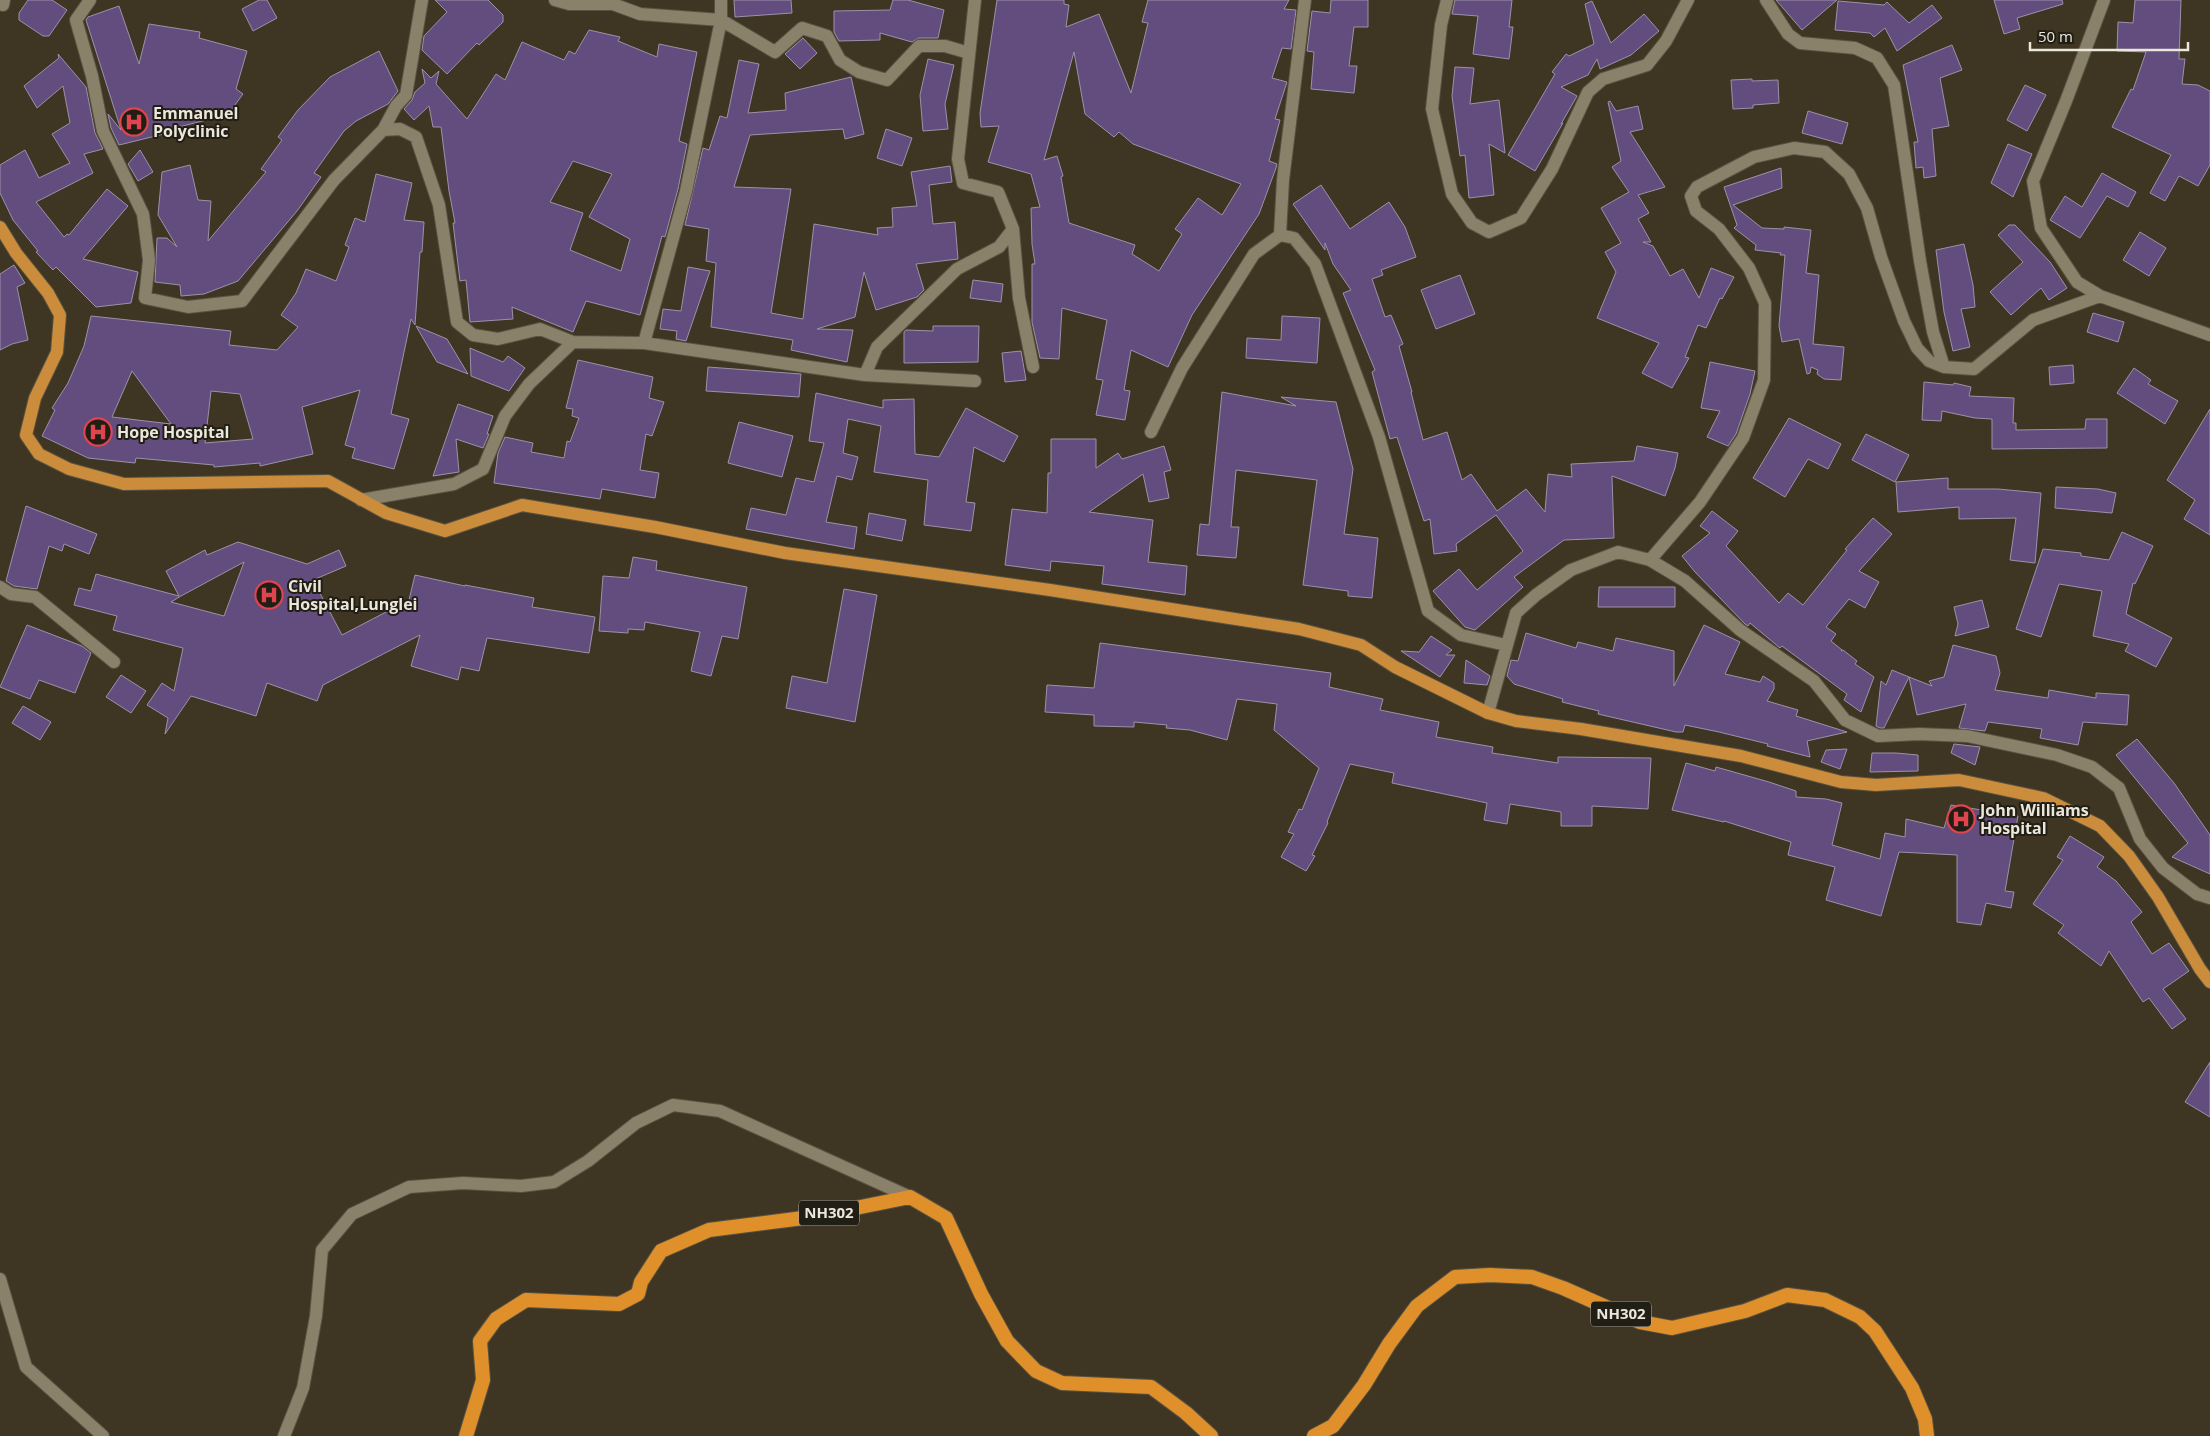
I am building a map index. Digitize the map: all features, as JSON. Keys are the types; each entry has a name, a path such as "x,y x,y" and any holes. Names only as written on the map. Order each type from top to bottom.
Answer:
{"highway":[{"name":"NH302","path":"466,1436 483,1380 480,1341 496,1319 526,1300 619,1304 638,1294 641,1282 661,1252 709,1230 811,1217 910,1197"},
{"path":"910,1197 946,1218 981,1294 1007,1341 1036,1372 1062,1383 1151,1387 1186,1413 1211,1436"},
{"name":"NH302","path":"1314,1436 1333,1426 1364,1385 1389,1344 1417,1306 1455,1277 1490,1275 1532,1277 1563,1288 1640,1322 1672,1328 1745,1311 1787,1295 1825,1300 1860,1317 1875,1331 1912,1388 1925,1419 1927,1436"}],"main road":[{"path":"0,227 16,253 48,293 60,315 56,352 35,398 26,435 39,454 69,469 124,484 328,481 386,513 445,530 522,505 655,527 785,553 1050,590 1300,629 1361,645 1395,667 1488,713 1516,721 1581,729 1741,756 1841,782 1876,785 1959,780 2043,798 2100,826 2130,856 2158,897 2200,969 2210,982"}],"street":[{"path":"90,0 76,20 92,76 103,131 143,214 149,260 145,298 188,307 242,301 334,180 383,130 396,106 406,96 422,0"},
{"path":"555,0 570,4 613,4 640,14 721,20 775,52 802,28 827,36 840,60 859,72 888,80 919,46 944,46 970,53"},
{"path":"644,343 686,191 721,20 721,0"},
{"path":"975,0 958,159 963,184 998,192 1013,229 1019,298 1033,367"},
{"path":"1280,235 1283,180 1306,0"},
{"path":"1447,0 1441,25 1432,109 1452,194 1472,223 1489,232 1520,218 1552,169 1588,92 1603,79 1647,65 1666,41 1688,0"},
{"path":"1766,0 1788,34 1800,42 1855,48 1877,58 1894,85 1923,279 1933,332 1944,367"},
{"path":"2104,0 2066,102 2033,181 2042,228 2077,282 2100,296 2210,335"},
{"path":"383,130 400,129 416,137 439,205 457,322 473,335 498,339 540,329 572,342 644,343 865,374 975,381"},
{"path":"1650,560 1700,502 1743,438 1764,380 1765,303 1748,268 1719,229 1696,211 1691,196 1697,187 1754,157 1794,148 1825,152 1849,174 1866,208 1904,321 1917,348 1929,361 1944,367 1974,369 2033,320 2100,296"},
{"path":"865,374 877,347 957,269 999,247 1013,229"},
{"path":"1151,432 1182,368 1254,254 1280,235 1294,238 1316,264 1378,438 1428,612 1461,635 1506,645"},
{"path":"361,500 454,484 483,469 505,416 529,384 572,342"},
{"path":"1488,713 1516,613 1536,595 1571,570 1618,552 1650,560 1686,581 1740,630 1814,682 1845,720 1878,736 1967,736 2057,755 2092,767 2119,788 2140,839 2163,868 2197,894 2210,898"},
{"path":"0,587 11,594 35,598 114,662"},
{"path":"284,1436 303,1388 316,1316 322,1250 352,1214 409,1187 463,1183 521,1186 554,1182 588,1161 636,1123 673,1105 720,1111 910,1197"},
{"path":"0,1279 26,1367 103,1436"}],"building":[{"path":"28,0 52,0 67,10 49,36 43,36 19,20 19,13"},
{"path":"259,0 267,0 277,18 253,31 242,9"},
{"path":"435,0 488,0 503,15 503,22 479,45 477,43 447,74 422,50 424,36 447,12"},
{"path":"734,0 791,0 792,13 735,17"},
{"path":"893,0 908,0 944,10 938,38 919,38 912,42 880,33 880,40 839,41 834,32 834,11 890,10"},
{"path":"997,0 1064,0 1064,4 1069,5 1066,27 1099,14 1131,93 1148,23 1142,22 1148,0 1289,0 1284,9 1296,10 1291,49 1282,48 1272,78 1287,82 1275,119 1280,120 1269,161 1277,164 1259,214 1192,315 1168,367 1131,350 1124,390 1130,391 1125,420 1096,415 1103,380 1096,379 1107,320 1062,308 1059,359 1040,358 1032,322 1032,264 1035,264 1032,244 1031,208 1040,207 1031,174 988,162 999,126 981,127 980,113","holes":["1074,52 1085,114 1114,137 1119,132 1133,144 1241,184 1222,215 1198,198 1175,229 1182,234 1159,271 1132,254 1135,245 1069,223 1061,177 1063,176 1057,156 1044,160"]},
{"path":"1331,0 1368,0 1368,27 1354,27 1349,66 1357,66 1354,93 1311,89 1314,52 1307,51 1312,11 1330,13"},
{"path":"1455,0 1512,0 1509,27 1513,27 1509,59 1473,54 1478,16 1452,14"},
{"path":"1776,0 1837,0 1802,30"},
{"path":"1994,0 2062,0 2063,4 2017,18 2020,29 2004,34"},
{"path":"2135,0 2181,0 2179,59 2185,59 2182,84 2198,85 2210,91 2210,165 2198,186 2179,176 2165,201 2150,193 2171,155 2112,127 2131,89 2133,90 2146,52 2117,51 2118,22 2133,23"},
{"path":"1592,1 1611,43 1644,14 1659,31 1631,55 1600,69 1597,59 1588,75 1561,87 1577,96 1535,171 1508,155 1555,74 1552,72 1566,54 1569,56 1594,44 1585,4"},
{"path":"1838,1 1884,5 1887,2 1909,23 1932,5 1942,18 1897,51 1885,28 1874,37 1870,33 1835,30"},
{"path":"119,6 139,64 149,24 200,32 199,38 247,51 236,89 243,94 223,121 218,117 167,130 168,133 119,145 111,128 108,114 121,130 86,20 88,17"},
{"path":"589,30 620,37 618,41 657,57 659,44 697,52 679,141 687,144 678,189 665,237 662,236 640,315 586,301 573,332 512,307 513,319 470,322 466,280 460,281 453,223 455,223 441,127 433,127 429,106 414,120 404,109 412,100 415,92 425,83 422,69 431,78 439,71 436,84 467,119 496,74 505,80 522,42 564,60 569,51 575,54","holes":["573,161 612,174 589,217 630,239 621,271 570,250 583,213 550,202"]},
{"path":"803,38 817,53 800,69 785,54"},
{"path":"1952,45 1962,70 1940,78 1949,126 1932,129 1936,176 1924,178 1923,167 1916,168 1914,142 1918,142 1903,65"},
{"path":"379,51 398,91 388,104 356,121 344,131 314,173 321,177 297,211 238,281 204,294 181,296 180,285 155,282 157,238 167,238 177,247 158,215 162,172 190,165 198,200 211,201 208,241 266,172 261,169 282,140 278,137 298,110 330,77"},
{"path":"58,54 86,87 95,133 103,149 84,154 93,173 36,202 64,237 67,234 69,235 107,189 128,206 83,259 138,272 131,303 96,307 56,267 53,270 36,252 38,251 13,220 0,193 0,165 25,150 39,178 70,163 52,134 70,123 63,86 37,108 24,86 59,58"},
{"path":"928,59 954,65 945,104 948,129 923,131 920,95"},
{"path":"739,60 759,64 748,113 786,110 785,93 851,77 864,134 845,139 843,129 750,135 734,187 791,189 771,313 803,319 814,224 878,235 877,228 893,227 892,208 917,206 911,172 950,166 952,182 929,185 933,224 955,222 958,259 916,264 924,290 917,297 876,310 864,272 855,317 817,329 853,330 847,362 791,350 793,340 711,327 716,263 706,261 709,229 685,225 703,148 709,150 720,116 727,118"},
{"path":"1455,67 1474,68 1470,104 1499,100 1505,153 1489,144 1494,195 1469,198 1465,155 1460,156 1452,96"},
{"path":"1752,79 1752,81 1778,80 1779,103 1753,105 1753,108 1733,109 1731,80"},
{"path":"2025,85 2046,95 2027,131 2007,120"},
{"path":"1610,101 1616,111 1638,106 1643,129 1630,132 1665,187 1638,195 1649,213 1638,219 1651,242 1643,242 1653,246 1670,276 1683,269 1699,298 1711,268 1734,277 1722,299 1720,298 1706,328 1698,325 1685,357 1689,358 1672,388 1642,373 1659,343 1597,318 1616,272 1605,252 1621,243 1601,208 1629,192 1612,167 1621,161 1608,102"},
{"path":"1808,111 1848,123 1842,144 1802,133"},
{"path":"886,129 912,138 902,166 877,158"},
{"path":"2008,144 2032,154 2013,197 1991,183"},
{"path":"140,150 153,172 138,181 128,164"},
{"path":"1781,168 1782,188 1733,205 1762,228 1784,229 1784,227 1811,230 1806,273 1819,275 1813,344 1844,347 1841,380 1824,379 1817,374 1818,370 1811,367 1810,373 1807,374 1799,339 1782,342 1779,326 1785,255 1755,250 1756,245 1734,228 1737,225 1724,187"},
{"path":"2102,173 2136,192 2128,207 2107,196 2080,238 2050,220 2065,196 2082,207"},
{"path":"376,174 412,183 404,220 424,222 415,325 411,319 391,414 409,419 394,469 352,458 355,448 345,445 360,390 302,407 313,454 260,466 260,463 214,467 214,465 136,458 135,463 88,458 42,436 55,410 52,408 68,383 84,346 91,316 231,331 229,345 277,350 298,327 281,315 296,293 306,269 336,281 349,247 345,245 355,218 365,222","holes":["132,371 171,424 112,417","211,391 240,394 253,439 205,443"]},
{"path":"1321,185 1350,229 1389,202 1405,227 1416,257 1381,270 1383,275 1372,279 1385,317 1391,315 1403,344 1399,346 1423,440 1447,432 1462,480 1471,474 1497,511 1526,489 1545,512 1548,474 1572,477 1571,464 1634,461 1637,446 1678,453 1665,496 1612,476 1614,538 1564,540 1514,577 1523,587 1475,630 1465,627 1433,591 1459,569 1477,590 1523,551 1496,515 1456,544 1457,551 1434,554 1430,519 1424,521 1397,437 1390,439 1372,372 1375,370 1343,293 1351,290 1333,264 1325,243 1325,250 1293,204"},
{"path":"2009,225 2015,225 2050,262 2067,288 2049,300 2041,288 2011,315 1990,292 2023,262 1998,235"},
{"path":"2140,232 2166,248 2149,276 2123,260"},
{"path":"1964,244 1973,285 1975,307 1961,309 1970,347 1953,351 1944,312 1936,250"},
{"path":"14,265 25,283 17,287 28,340 12,344 0,350 0,274"},
{"path":"688,267 710,271 686,341 676,339 677,331 660,329 663,309 681,311"},
{"path":"1460,275 1475,314 1436,329 1421,290"},
{"path":"973,280 1003,284 1001,302 970,298"},
{"path":"2093,313 2124,322 2118,342 2087,332"},
{"path":"1282,316 1320,318 1317,363 1246,358 1247,338 1281,340"},
{"path":"416,326 447,339 468,374 437,362"},
{"path":"933,326 979,326 978,362 904,363 904,332 906,330 933,331"},
{"path":"470,348 503,362 508,356 525,368 509,391 471,376"},
{"path":"1021,351 1026,380 1005,382 1002,353"},
{"path":"578,360 653,377 649,398 664,402 652,436 646,434 640,470 659,473 655,498 602,489 600,499 494,483 498,453 505,437 533,443 531,452 564,458 567,441 570,442 579,418 572,416 573,409 566,408"},
{"path":"1710,362 1755,371 1750,394 1736,434 1728,446 1707,437 1720,411 1701,408"},
{"path":"2073,365 2074,383 2050,385 2049,367"},
{"path":"708,367 801,374 799,397 706,391"},
{"path":"2134,368 2151,380 2148,384 2178,401 2165,424 2117,393"},
{"path":"1924,382 1953,385 1954,383 1971,387 1969,396 2014,398 2013,423 2016,423 2016,430 2085,429 2086,419 2107,419 2107,448 1992,449 1992,419 1975,418 1942,411 1941,421 1922,420"},
{"path":"1222,392 1296,406 1281,397 1336,402 1353,469 1344,534 1378,538 1372,598 1348,596 1348,591 1303,585 1317,480 1236,470 1231,527 1239,527 1236,558 1197,555 1200,524 1209,525"},
{"path":"816,393 883,408 883,400 914,399 915,454 939,457 966,408 1018,436 1004,462 974,447 966,502 975,503 971,531 924,525 928,480 874,472 881,426 848,419 843,453 858,457 852,480 837,476 826,522 857,527 854,549 746,529 751,508 786,515 796,478 814,482 824,443 809,441"},
{"path":"458,404 493,416 487,434 489,434 483,448 456,439 459,472 433,476"},
{"path":"2210,409 2210,535 2184,519 2195,500 2167,480"},
{"path":"1789,418 1841,444 1828,469 1808,459 1785,497 1753,478"},
{"path":"739,422 793,436 782,477 728,463"},
{"path":"1866,434 1909,455 1895,482 1852,460"},
{"path":"1051,439 1096,439 1096,468 1118,453 1122,459 1164,446 1171,470 1164,472 1169,498 1149,502 1143,474 1089,512 1153,520 1148,562 1187,566 1185,595 1102,584 1104,566 1051,561 1050,571 1005,565 1012,509 1047,513 1048,473 1051,473"},
{"path":"1948,478 1948,489 1998,489 2041,493 2035,563 2010,560 2016,518 1959,519 1959,507 1898,512 1896,482"},
{"path":"2056,487 2098,489 2116,493 2112,513 2055,508"},
{"path":"26,506 97,534 89,554 64,544 62,551 49,546 37,589 14,586 6,581"},
{"path":"1712,511 1738,531 1726,546 1779,603 1788,593 1803,605 1847,550 1845,549 1873,518 1892,534 1859,571 1879,582 1865,608 1849,599 1826,627 1836,634 1831,641 1841,651 1843,650 1857,661 1855,664 1874,677 1861,712 1844,700 1847,694 1782,646 1780,648 1750,623 1748,626 1745,624 1682,556 1710,533 1700,526"},
{"path":"869,513 906,520 902,541 866,534"},
{"path":"2122,532 2153,546 2135,584 2133,583 2126,614 2172,638 2156,667 2125,651 2129,644 2093,636 2102,591 2059,584 2041,637 2016,629 2043,549 2081,553 2081,556 2109,560"},
{"path":"238,542 307,564 339,550 346,566 313,580 342,635 409,600 415,575 534,598 532,607 595,617 589,653 487,638 479,671 461,667 458,680 411,666 420,635 323,685 317,701 267,683 256,716 191,696 165,734 168,718 147,705 162,683 174,691 183,648 113,630 117,616 74,605 79,588 91,591 96,574 179,596 166,571 205,550 207,555","holes":["244,562 224,616 171,602"]},
{"path":"633,557 657,561 656,570 747,587 738,639 722,636 711,676 691,671 700,632 645,622 644,630 628,629 628,633 599,631 603,576 629,578"},
{"path":"1599,587 1675,587 1675,607 1598,607"},
{"path":"844,589 877,595 855,722 786,708 792,676 827,683"},
{"path":"1982,600 1989,627 1955,636 1958,624 1954,607"},
{"path":"27,625 82,646 91,653 75,693 39,680 30,699 0,687"},
{"path":"1704,625 1740,642 1725,674 1760,682 1763,676 1774,683 1774,689 1767,701 1798,710 1796,716 1847,732 1807,741 1810,757 1767,746 1768,744 1685,725 1683,732 1676,732 1598,714 1599,711 1562,702 1563,699 1514,684 1507,676 1511,660 1518,661 1526,633 1576,648 1578,642 1613,651 1616,638 1674,651 1674,686"},
{"path":"1431,636 1452,650 1446,655 1455,655 1440,677 1401,651 1419,652"},
{"path":"1100,643 1331,673 1329,687 1383,699 1380,710 1439,722 1436,737 1493,747 1492,753 1558,763 1558,757 1651,758 1648,809 1592,806 1592,826 1561,826 1561,812 1510,804 1507,824 1484,820 1487,803 1392,783 1394,773 1350,764 1328,823 1312,855 1315,856 1306,871 1281,857 1294,834 1288,832 1299,809 1302,810 1319,768 1274,730 1277,704 1237,699 1227,740 1190,730 1166,728 1167,725 1134,722 1134,727 1094,726 1094,715 1045,712 1047,685 1094,688"},
{"path":"1953,645 1996,656 2000,673 1995,690 2048,698 2049,690 2096,698 2096,693 2129,695 2127,725 2083,722 2078,745 2040,738 2042,729 1988,722 1985,731 1959,728 1966,704 1917,715 1909,677 1932,686 1929,681 1944,677"},
{"path":"1466,660 1490,676 1487,685 1464,683"},
{"path":"1892,670 1909,677 1884,728 1880,728 1876,726 1881,681 1886,685"},
{"path":"121,675 146,691 131,713 106,697"},
{"path":"23,706 51,722 40,740 12,723"},
{"path":"2137,739 2174,783 2210,835 2210,874 2172,857 2188,843 2116,755"},
{"path":"1954,744 1980,747 1975,765 1951,753"},
{"path":"1847,749 1840,769 1821,762 1826,750"},
{"path":"1872,753 1918,755 1918,771 1870,772"},
{"path":"1686,763 1715,771 1716,767 1769,782 1796,791 1796,797 1826,799 1842,803 1832,845 1880,859 1885,833 1905,837 1906,819 1944,828 1951,805 2018,816 2005,891 2014,892 2011,908 1986,903 1981,925 1957,922 1957,855 1899,852 1881,916 1826,900 1835,867 1788,855 1791,842 1724,821 1672,810"},
{"path":"2070,836 2104,857 2097,867 2116,881 2142,912 2131,922 2152,954 2169,943 2189,971 2163,989 2186,1019 2172,1029 2149,998 2143,1002 2109,951 2101,966 2058,933 2064,925 2033,904 2063,860 2057,857"},
{"path":"2210,1062 2210,1117 2185,1102"}],"place":[{"name":"Emmanuel Polyclinic","path":"134,122"},
{"name":"Hope Hospital","path":"98,432"},
{"name":"Civil Hospital,Lunglei","path":"269,595"},
{"name":"John Williams Hospital","path":"1961,819"}]}
